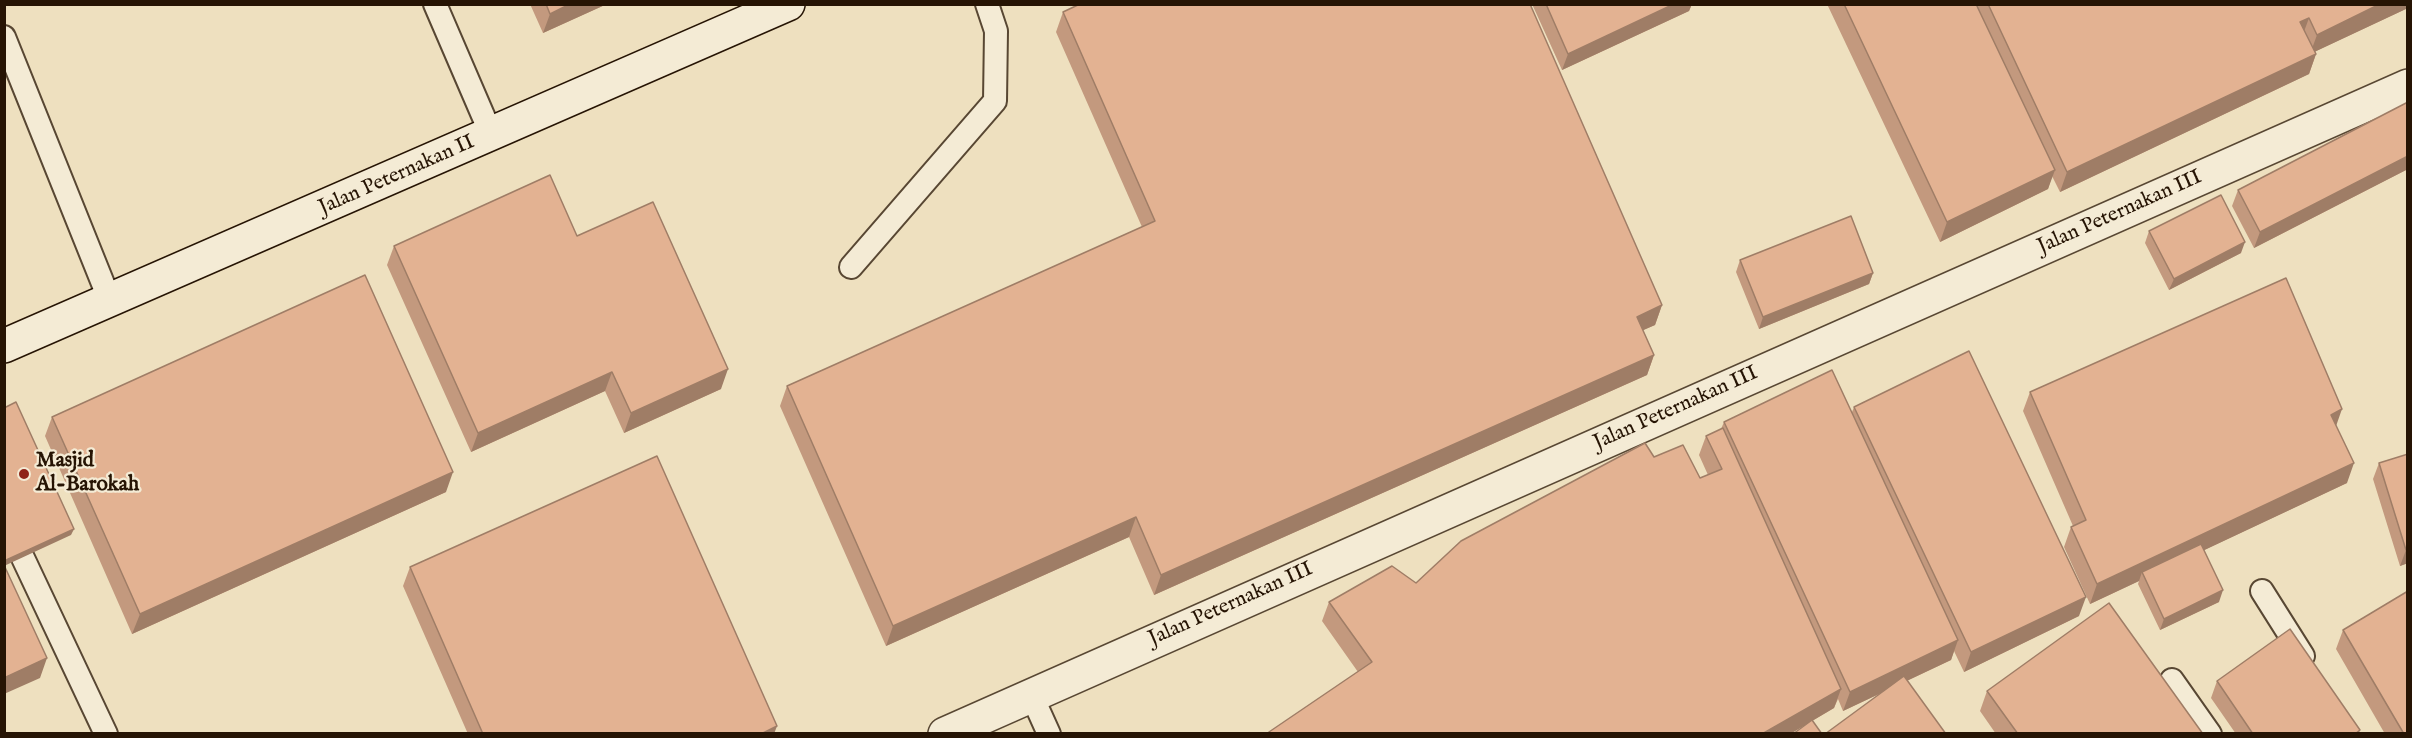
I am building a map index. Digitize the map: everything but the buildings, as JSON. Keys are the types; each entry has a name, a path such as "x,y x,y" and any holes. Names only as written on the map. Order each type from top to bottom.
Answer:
{"street":[{"name":"Jalan Peternakan II","path":"4,346 788,4"},
{"name":"Jalan Peternakan III","path":"945,734 1030,694 2408,86"}],"lane":[{"path":"435,4 491,134"},
{"path":"851,267 995,100 996,31 987,4"},
{"path":"4,37 110,301"},
{"path":"23,558 106,734"},
{"path":"2262,591 2313,672"},
{"path":"2172,680 2210,734"},
{"path":"1030,694 1049,734"}],"place":[{"name":"Masjid Al-Barokah","path":"24,474"}]}
